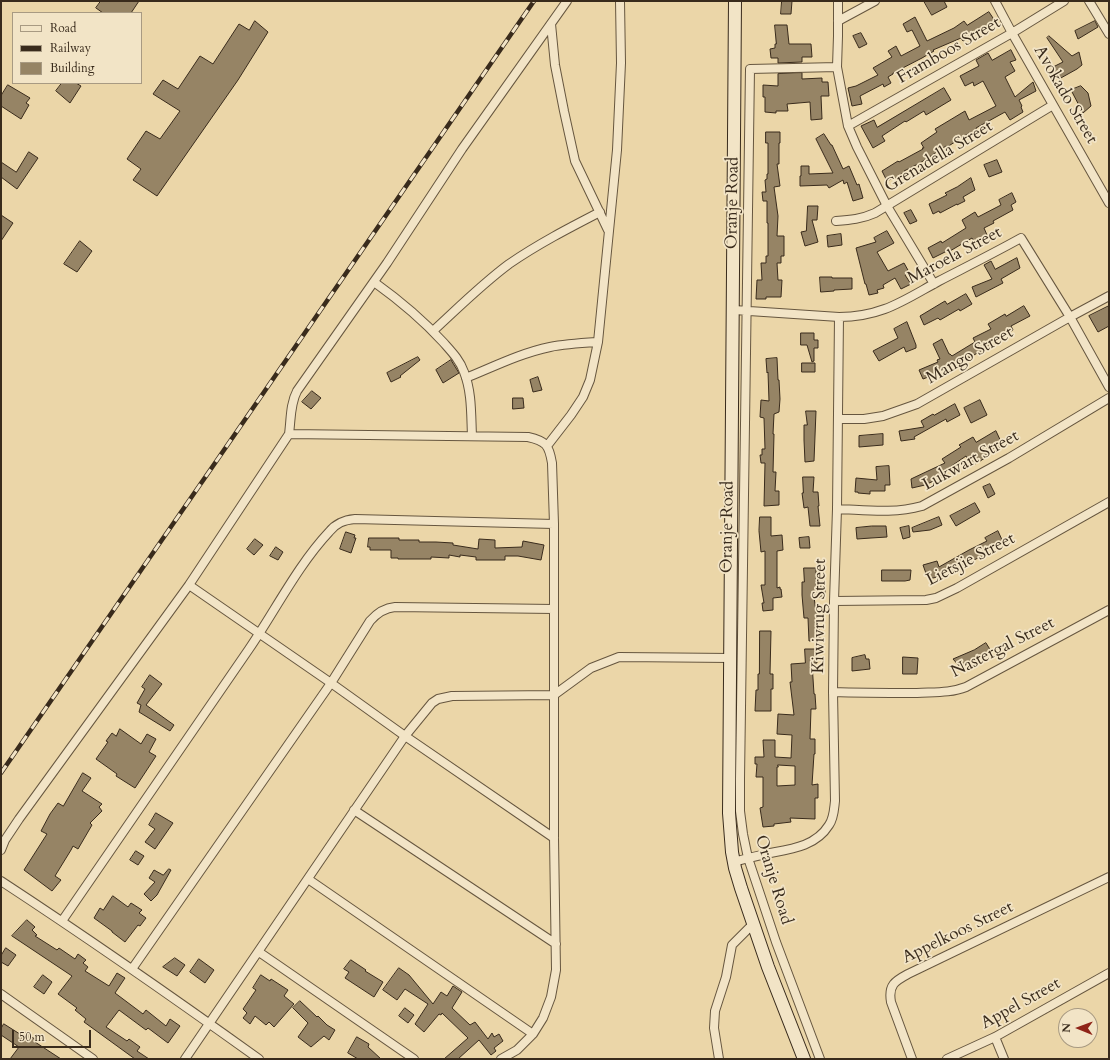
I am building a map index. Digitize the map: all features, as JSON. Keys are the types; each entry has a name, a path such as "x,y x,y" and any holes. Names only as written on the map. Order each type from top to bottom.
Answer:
{"street":[{"path":"1,850 5,840 19,819 189,585 289,434 292,405 296,391 374,282 462,149 567,1"},
{"path":"547,446 583,397 590,380 598,342 617,150 621,63 620,1"},
{"path":"735,1 730,832 734,862 741,888 768,967 804,1059"},
{"path":"838,1 837,67 848,126 856,147 887,206 934,284"},
{"path":"838,21 875,1"},
{"name":"Avokado Street","path":"995,1 1053,105 1108,197"},
{"name":"Framboos Street","path":"848,126 1012,33 1064,1"},
{"path":"1089,1 1109,34"},
{"path":"551,24 555,65 575,161 608,230"},
{"path":"735,69 837,67"},
{"name":"Oranje Road","path":"750,69 740,779 741,819 748,858 776,942 820,1059"},
{"name":"Grenadella Street","path":"836,221 864,218 875,213 1053,105"},
{"path":"433,331 508,265 559,234 600,212"},
{"name":"Maroela Street","path":"734,310 839,317 852,317 870,314 892,307 1021,238 1070,317 1109,387"},
{"path":"374,282 401,302 433,331 454,354 466,378 470,398 472,436"},
{"name":"Mango Street","path":"838,419 864,419 883,416 917,404 1109,296"},
{"name":"Kiwivrug Street","path":"734,862 798,848 813,841 822,833 829,825 832,817 835,801 833,692 839,317"},
{"path":"466,378 511,360 550,347 598,342"},
{"name":"Lukwart Street","path":"837,509 887,511 908,510 922,506 1009,458 1109,398"},
{"path":"289,434 528,437 541,441 547,446 550,454 552,463 554,524 554,838 556,970 551,997 533,1034 516,1050 501,1059"},
{"name":"Lietsjie Street","path":"834,601 926,600 936,598 957,588 1109,502"},
{"path":"62,921 260,633 302,566 334,526 343,521 355,519 554,524"},
{"path":"189,585 554,838"},
{"path":"132,969 331,683 370,621 378,613 395,606 554,609"},
{"name":"Nastergal Street","path":"833,692 888,693 944,692 957,690 966,687 1109,610"},
{"path":"185,1059 405,736 432,703 438,699 452,696 554,695 591,668 619,657 730,658"},
{"path":"354,810 556,944"},
{"name":"Appelkoos Street","path":"912,1059 889,995 892,986 898,980 915,970 1109,876"},
{"path":"308,879 533,1034"},
{"path":"1,881 132,969 259,1059"},
{"path":"719,1059 714,1028 715,1011 726,977 732,945 753,924"},
{"path":"259,952 414,1059"},
{"name":"Appel Street","path":"947,1059 995,1037 1109,973"},
{"path":"1,994 93,1059"},
{"path":"995,1037 1004,1059"},
{"path":"514,1059 516,1050"}],"building":[{"path":"101,1 139,1 132,12 102,12 96,8"},
{"path":"782,1 792,1 791,14 781,14"},
{"path":"924,1 944,1 947,7 932,15"},
{"path":"989,12 995,21 963,41 961,38 933,50 934,51 922,58 893,73 888,77 891,83 884,87 883,84 860,96 862,104 852,106 848,88 856,86 878,75 873,68 892,57 888,51 896,46 901,56 920,46 912,30 907,32 903,24 915,17 927,41 954,28 964,21 967,25"},
{"path":"255,21 268,32 238,80 157,196 133,180 141,169 127,159 146,131 160,139 180,111 153,94 163,80 178,89 200,56 213,64 239,24 249,30"},
{"path":"1095,21 1098,27 1078,39 1075,31"},
{"path":"775,25 787,25 789,44 811,44 812,57 802,57 802,62 778,63 778,58 771,58 770,49 775,48 776,44"},
{"path":"861,33 867,44 859,48 853,36"},
{"path":"1049,36 1072,56 1079,52 1082,65 1059,79 1053,67 1063,62 1047,38"},
{"path":"1011,50 1016,60 1010,62 1015,71 1005,77 1015,97 1033,82 1036,91 1019,100 1023,112 1010,120 1005,112 976,128 977,130 970,135 969,133 904,171 905,172 894,179 893,178 887,181 882,171 898,161 899,162 923,149 922,148 924,148 921,143 937,132 935,129 965,111 969,120 996,106 983,81 974,86 973,82 965,86 960,76 979,66 976,60 988,53 992,60"},
{"path":"802,73 802,79 822,78 822,82 828,82 829,96 821,96 822,119 811,120 810,102 787,104 788,111 776,111 776,113 765,112 763,85 778,86 778,74"},
{"path":"61,84 78,84 81,86 70,103 56,91"},
{"path":"8,85 30,98 26,103 29,105 21,119 1,106 1,96"},
{"path":"1081,86 1088,93 1091,106 1083,113 1071,90"},
{"path":"944,88 951,100 926,115 924,111 906,122 905,121 882,136 885,141 873,148 861,126 874,120 877,127"},
{"path":"766,132 780,132 779,164 777,164 780,186 774,187 778,216 777,236 784,236 784,256 781,256 781,263 777,263 778,280 782,280 781,297 756,299 757,280 762,280 761,263 766,263 766,256 768,256 767,201 763,201 762,192 766,192 765,180 767,179 768,174 768,143 766,143"},
{"path":"824,134 832,145 843,169 849,166 857,185 859,184 863,198 853,201 847,182 844,184 843,180 829,188 827,185 800,186 801,166 809,166 809,174 833,173 816,139"},
{"path":"29,152 38,158 17,189 1,177 1,162 16,172"},
{"path":"997,160 1002,172 989,177 984,165"},
{"path":"971,178 975,190 963,197 965,201 940,213 939,211 933,214 929,204 947,195 945,193"},
{"path":"1012,193 1016,202 1011,205 1013,210 993,221 994,223 984,228 987,235 982,238 983,240 975,244 972,238 950,251 949,250 933,258 928,248 941,241 942,243 966,228 962,220 975,212 978,217 1001,205 999,200"},
{"path":"808,206 818,206 817,220 812,220 818,242 805,246 801,232 806,231"},
{"path":"911,210 917,221 910,224 904,213"},
{"path":"1,215 13,223 1,241"},
{"path":"887,231 894,243 877,252 888,271 904,263 909,272 905,275 911,284 901,289 895,278 883,285 884,288 877,290 878,293 869,295 856,248 876,242 874,238"},
{"path":"841,234 842,245 828,247 827,236"},
{"path":"80,241 92,251 77,272 64,264"},
{"path":"1017,258 1020,268 1001,279 1003,283 976,297 972,287 992,279 984,265 991,261 995,269"},
{"path":"820,277 852,278 852,289 821,292"},
{"path":"966,294 972,304 960,311 959,309 940,320 938,318 924,325 920,316 945,301 947,304"},
{"path":"1024,306 1030,316 1011,326 1013,330 990,342 992,345 963,361 962,360 923,379 919,370 938,362 937,360 940,359 933,344 942,339 949,354 952,356 975,342 973,338 991,329 988,324 1005,314 1006,316"},
{"path":"1109,306 1109,326 1098,332 1089,316"},
{"path":"907,322 916,348 906,352 904,347 879,361 873,351 898,338 894,329"},
{"path":"801,333 814,333 814,340 818,340 818,348 814,348 814,361 812,362 807,345 801,345"},
{"path":"418,357 420,360 400,376 401,377 391,382 387,373"},
{"path":"777,358 780,399 779,412 774,414 773,472 776,472 775,491 779,491 779,505 764,506 765,463 761,463 760,455 762,455 762,449 765,449 764,418 760,417 761,400 769,401 766,359"},
{"path":"451,360 459,373 443,383 436,370"},
{"path":"802,363 815,363 815,372 802,372"},
{"path":"538,377 542,390 533,392 530,380"},
{"path":"312,391 321,398 311,409 302,402"},
{"path":"513,398 523,398 524,408 513,409"},
{"path":"980,400 987,415 971,423 964,408"},
{"path":"955,404 960,415 947,422 946,419 914,437 915,439 901,441 899,431 924,427 921,421"},
{"path":"806,411 816,411 814,461 805,462 804,425 807,425"},
{"path":"996,431 1003,446 984,456 985,458 972,466 966,456 940,474 942,477 925,485 912,488 911,479 945,463 942,459 961,447 959,445 973,437 976,442"},
{"path":"883,434 883,445 859,447 859,436"},
{"path":"889,466 890,485 885,485 885,491 870,491 870,494 855,492 856,478 877,480 876,467"},
{"path":"803,477 814,477 813,492 818,492 820,526 810,526 808,507 804,508 802,493"},
{"path":"990,484 995,494 988,498 983,487"},
{"path":"975,503 980,512 956,526 950,516"},
{"path":"760,517 771,517 771,536 782,535 783,550 777,551 777,588 780,587 782,597 773,598 773,610 763,611 762,603 764,603 761,585 765,585 765,551 761,552 759,531"},
{"path":"939,517 942,525 930,530 913,532 912,528"},
{"path":"886,526 887,537 857,539 856,528"},
{"path":"909,526 910,537 903,539 900,528"},
{"path":"998,531 1003,542 985,551 986,554 960,567 961,569 952,574 928,579 923,565 937,561 939,567 987,541 985,538"},
{"path":"346,532 355,535 354,538 356,538 351,553 340,549"},
{"path":"809,537 810,548 800,548 799,538"},
{"path":"369,538 399,538 399,540 419,540 419,542 453,543 453,545 478,549 479,539 495,540 495,548 522,547 523,541 544,545 541,560 518,556 505,556 505,560 476,560 476,557 460,555 460,557 449,555 449,558 431,557 431,559 398,559 391,558 391,550 370,550 370,547 368,547"},
{"path":"255,539 263,545 254,555 247,549"},
{"path":"276,547 283,552 278,560 270,556"},
{"path":"804,568 816,568 816,586 825,586 825,597 814,597 820,640 809,641 808,618 804,618 802,595"},
{"path":"882,570 911,570 910,580 882,581"},
{"path":"760,631 771,631 770,674 773,674 773,689 771,689 771,711 755,711 756,690 758,690 759,674"},
{"path":"986,643 991,651 982,657 960,667 953,659 974,650"},
{"path":"805,649 816,649 817,663 812,663 816,709 811,709 810,739 815,739 812,785 818,784 818,798 815,798 815,819 790,818 791,822 763,827 760,808 763,807 763,777 756,777 757,764 755,764 755,757 764,757 763,740 775,740 775,757 791,758 792,735 777,734 778,714 794,715 790,682 792,682 791,664 805,663","holes":["778,765 795,766 795,785 777,786"]},
{"path":"865,655 866,659 869,659 870,669 852,671 852,658"},
{"path":"903,657 918,658 917,674 903,674"},
{"path":"150,675 162,684 146,705 174,725 170,731 139,712 141,705 137,703 145,689 142,687"},
{"path":"120,729 141,744 147,734 156,739 149,752 156,756 135,788 116,776 117,774 96,759 108,742 106,741 112,733 116,736"},
{"path":"83,773 91,778 82,791 102,804 99,807 102,811 90,823 92,825 78,849 73,846 55,876 61,880 52,891 24,870 47,834 41,831 50,814 58,803 63,806"},
{"path":"156,813 173,823 155,849 145,842 155,829 149,825"},
{"path":"136,851 144,856 138,865 130,860"},
{"path":"169,869 171,870 157,895 151,901 144,894 155,882 149,878 154,870 163,875"},
{"path":"113,896 128,907 131,903 142,910 139,913 146,918 140,926 138,925 125,942 94,918 100,908 103,910"},
{"path":"27,920 35,927 32,930 37,935 35,936 57,950 59,948 75,959 78,954 86,960 83,963 88,967 85,971 109,986 117,973 125,978 115,993 143,1014 146,1010 166,1026 170,1019 180,1026 168,1043 148,1028 146,1030 119,1010 106,1027 127,1041 129,1039 140,1047 137,1051 149,1059 135,1059 84,1022 86,1019 75,1010 77,1008 58,994 72,976 12,936"},
{"path":"6,948 16,955 8,966 1,962 1,956"},
{"path":"175,958 185,965 177,976 163,967"},
{"path":"199,959 214,970 205,983 190,972"},
{"path":"351,960 383,982 374,997 345,978 349,972 344,969"},
{"path":"399,968 409,975 433,1004 441,992 447,996 453,986 462,992 452,1008 470,1025 475,1022 488,1039 492,1033 494,1037 499,1034 503,1041 494,1048 496,1051 491,1055 479,1040 458,1059 444,1059 468,1038 442,1013 441,1015 439,1014 424,1032 415,1024 428,1004 405,989 397,1000 383,990"},
{"path":"43,975 52,982 44,994 34,987"},
{"path":"261,975 270,981 271,979 288,990 284,996 294,1004 274,1027 269,1022 266,1025 255,1016 250,1024 243,1018 247,1013 243,1009 256,990 253,988"},
{"path":"300,1001 317,1017 318,1016 327,1025 335,1030 329,1040 324,1036 311,1047 298,1037 308,1023 293,1008"},
{"path":"405,1008 414,1015 408,1023 399,1016"},
{"path":"4,1024 23,1036 25,1032 36,1040 35,1042 61,1059 10,1059 19,1047 1,1035 1,1029"},
{"path":"357,1037 369,1044 368,1047 381,1059 358,1059 348,1053"}],"railway":[{"path":"1,773 534,1"}]}
